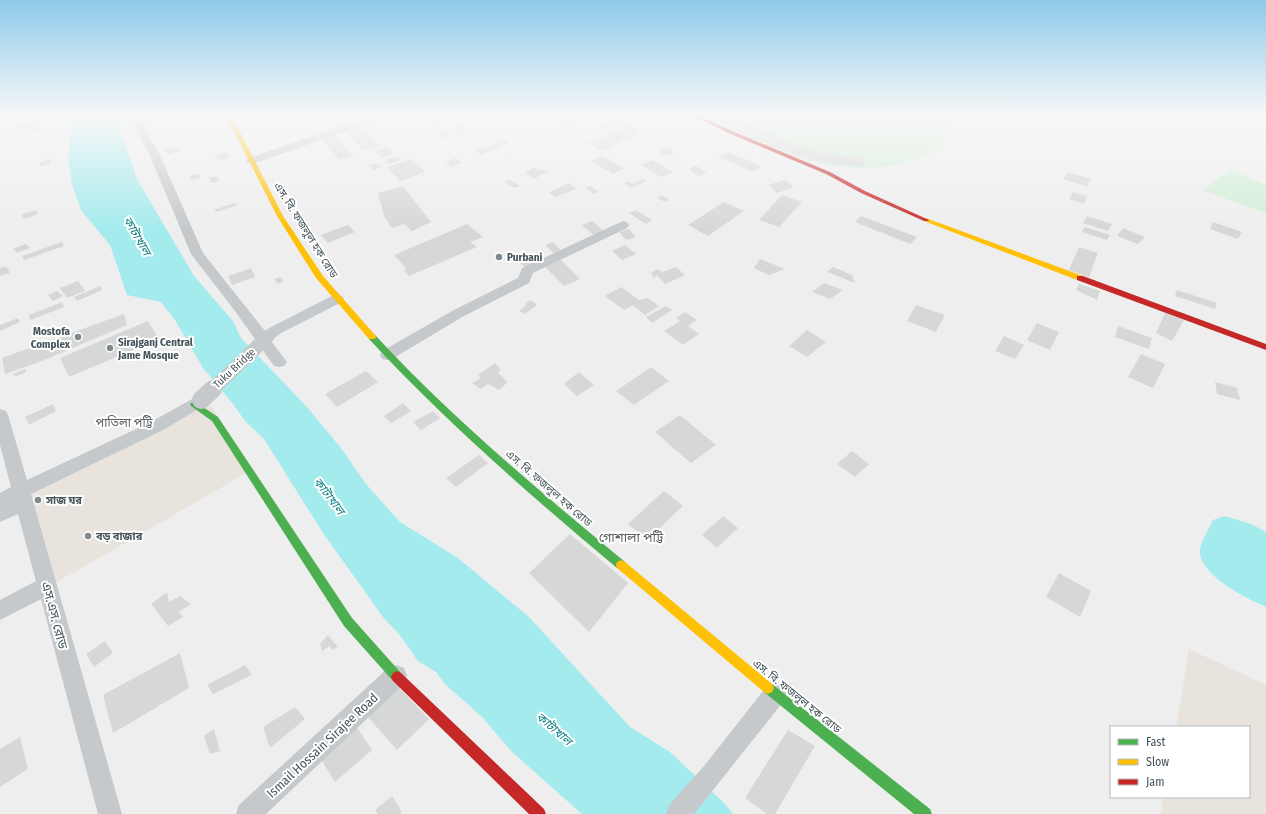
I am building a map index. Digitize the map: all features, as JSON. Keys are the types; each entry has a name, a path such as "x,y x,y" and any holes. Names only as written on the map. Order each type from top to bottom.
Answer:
{"street":[{"path":"154,154 197,254 240,308 279,362"},
{"name":"এস. বি. ফজলুল হক রোড","path":"248,154 280,216 320,278 337,299 408,377 535,494 775,694 925,814"},
{"path":"251,161 272,154"},
{"path":"783,154 828,173 863,192 942,227 1266,347"},
{"path":"387,355 459,313 524,280 527,271 624,225"},
{"name":"Tuku Bridge","path":"22,497 157,426 197,402 276,330 337,299"},
{"path":"197,402 215,419 348,622 396,676 539,814"},
{"name":"এস.এস. রোড","path":"0,415 110,814"},
{"path":"0,501 22,497"},
{"path":"0,514 22,497"},
{"path":"0,610 47,585"},
{"name":"Ismail Hossain Sirajee Road","path":"248,814 396,676"},
{"path":"678,814 712,774 775,694"}],"shaded area":[{"name":"বড় বাজার","path":"209,402 252,470 50,586 27,487"},
{"path":"1189,649 1266,685 1266,814 1161,814 1163,798 1250,798 1250,726 1176,726"}],"green space":[{"path":"790,154 824,163 863,166 862,158 827,154 928,154 893,165 861,168 813,162"},
{"path":"1232,170 1266,185 1266,213 1202,190"}],"water":[{"name":"কাটাখাল","path":"69,154 128,154 137,179 194,276 233,321 241,338 307,407 341,448 366,484 400,522 458,558 529,617 630,727 670,752 725,804 733,814 582,814 512,752 482,717 445,684 436,672 418,661 399,634 383,617 323,533 264,439 245,421 203,368 175,320 161,302 127,295 110,245 81,210 72,184 68,160"},
{"path":"1225,516 1251,524 1266,532 1266,607 1248,599 1227,586 1217,579 1203,563 1200,550 1205,536 1213,520"}],"building":[{"path":"228,154 231,157 220,161 215,156"},
{"path":"334,154 351,154 353,156 339,160"},
{"path":"378,154 394,154 382,158"},
{"path":"724,154 733,154 762,166 753,172 719,157"},
{"path":"792,154 830,154 862,158 864,167 824,163"},
{"path":"397,156 402,160 389,164 385,160"},
{"path":"602,156 625,168 613,174 591,161"},
{"path":"456,158 462,163 451,167 445,162"},
{"path":"50,159 51,164 40,166 39,162"},
{"path":"412,159 425,172 400,181 387,167"},
{"path":"652,160 673,172 661,177 641,165"},
{"path":"376,163 382,167 374,170 368,166"},
{"path":"696,166 707,173 699,176 688,169"},
{"path":"533,168 548,171 534,179 525,173"},
{"path":"1068,172 1091,179 1087,187 1063,179"},
{"path":"198,174 201,178 191,180 189,176"},
{"path":"217,176 219,181 211,183 209,178"},
{"path":"643,179 646,181 632,188 624,183 628,181 633,184"},
{"path":"510,180 520,186 515,188 505,182"},
{"path":"785,180 794,187 777,193 768,185"},
{"path":"569,183 577,189 555,197 549,192"},
{"path":"403,186 431,222 412,231 404,224 392,228 384,216 378,193"},
{"path":"590,186 599,192 594,194 585,188"},
{"path":"1073,192 1087,196 1084,204 1069,199"},
{"path":"662,195 670,200 665,202 657,198"},
{"path":"782,195 802,202 779,227 759,220"},
{"path":"724,202 744,211 708,236 688,225"},
{"path":"235,203 237,205 216,212 214,210"},
{"path":"35,210 38,214 24,219 21,215"},
{"path":"636,210 652,220 646,224 629,213"},
{"path":"861,216 917,237 910,244 855,222"},
{"path":"1087,216 1112,224 1108,231 1083,223"},
{"path":"592,221 606,233 596,237 582,225"},
{"path":"1213,222 1242,232 1238,239 1210,229"},
{"path":"467,224 483,237 470,242 477,247 409,276 404,270 407,269 394,255"},
{"path":"348,225 355,232 328,243 321,235"},
{"path":"1085,227 1110,235 1107,240 1082,232"},
{"path":"1123,228 1145,237 1138,244 1117,236"},
{"path":"629,229 636,237 626,240 619,232"},
{"path":"62,242 64,246 24,260 22,256"},
{"path":"553,242 563,252 556,255 545,245"},
{"path":"26,244 30,248 17,253 13,249"},
{"path":"625,245 636,254 622,260 612,251"},
{"path":"1079,247 1098,253 1089,277 1069,270"},
{"path":"525,252 536,263 527,269 513,257"},
{"path":"558,257 580,279 564,286 542,264"},
{"path":"760,259 785,269 769,275 754,268"},
{"path":"6,266 10,273 0,276 0,268"},
{"path":"676,267 685,275 665,284 657,275 654,278 651,273 657,269 662,272"},
{"path":"833,267 852,275 855,283 827,272"},
{"path":"251,268 255,277 232,285 228,276"},
{"path":"280,277 284,281 278,284 274,279"},
{"path":"78,281 85,291 67,298 60,288"},
{"path":"824,283 843,290 830,299 812,292"},
{"path":"1079,284 1100,291 1097,300 1076,290"},
{"path":"100,286 102,290 77,301 74,297"},
{"path":"621,287 639,300 648,298 659,306 645,315 633,305 624,310 605,296"},
{"path":"1177,290 1217,303 1215,309 1175,296"},
{"path":"57,291 63,296 53,301 48,295"},
{"path":"531,300 537,305 525,314 519,311 527,305 525,304"},
{"path":"62,302 64,307 30,320 29,315"},
{"path":"916,305 945,315 936,332 907,321"},
{"path":"666,306 672,310 652,323 646,317"},
{"path":"685,312 697,320 688,326 699,334 683,345 664,331 680,321 676,318"},
{"path":"1165,313 1184,320 1172,341 1156,333"},
{"name":"Mostofa Complex","path":"124,314 127,325 42,361 5,374 2,358"},
{"path":"18,318 20,322 0,331 0,325"},
{"name":"Sirajganj Central Jame Mosque","path":"148,321 159,339 69,377 60,358"},
{"path":"1037,323 1059,332 1050,350 1027,340"},
{"path":"1118,326 1152,338 1149,349 1115,337"},
{"path":"807,330 826,342 807,357 789,346"},
{"path":"1004,336 1024,345 1015,359 995,351"},
{"path":"1141,354 1165,364 1153,388 1128,377"},
{"path":"495,363 501,370 498,373 508,382 499,390 488,384 481,389 472,383 481,378 478,375"},
{"path":"651,367 669,381 634,405 616,391"},
{"path":"25,369 26,372 15,377 13,374"},
{"path":"366,371 378,382 337,407 325,394"},
{"path":"579,372 594,385 577,396 564,384"},
{"path":"1215,382 1237,388 1240,400 1217,394"},
{"path":"403,403 411,411 391,423 384,416"},
{"path":"53,404 56,411 29,425 25,417"},
{"path":"433,411 440,418 421,430 413,422"},
{"path":"680,415 716,445 691,463 655,432"},
{"path":"852,451 869,464 855,477 837,464"},
{"path":"479,455 488,463 456,487 446,478"},
{"path":"664,491 683,506 647,540 628,524"},
{"path":"723,516 738,528 717,548 702,535"},
{"path":"570,534 628,583 589,632 529,573"},
{"path":"1059,573 1091,591 1080,617 1046,597"},
{"path":"167,592 169,602 180,596 191,604 179,612 183,617 168,626 151,604"},
{"path":"328,635 338,647 332,650 330,646 322,651 320,644"},
{"path":"105,641 113,653 94,667 86,654"},
{"path":"180,653 189,688 113,733 103,695"},
{"path":"245,665 252,675 213,694 207,685"},
{"path":"399,688 429,719 397,750 367,716"},
{"path":"295,707 305,719 270,748 263,727"},
{"path":"356,726 372,750 335,782 319,756"},
{"path":"214,729 220,751 210,754 204,736"},
{"path":"788,730 815,746 775,814 767,814 745,798"},
{"path":"20,737 28,769 0,787 0,749"},
{"path":"392,796 402,812 399,814 378,814 375,810"}],"traffic: fast":[{"path":"372,337 430,398 492,456 621,565"},
{"path":"194,404 215,419 348,622 397,677"},
{"path":"768,688 925,814"}],"traffic: slow":[{"path":"248,154 280,216 320,278 372,337"},
{"path":"926,220 1080,278"},
{"path":"621,565 768,688"}],"traffic: jam":[{"path":"783,154 828,173 863,192 926,220"},
{"path":"1080,278 1266,347"},
{"path":"397,677 539,814"}],"place":[{"name":"Purbani","path":"499,257"},
{"name":"Mostofa Complex","path":"78,337"},
{"name":"Sirajganj Central Jame Mosque","path":"110,348"},
{"name":"সাজ ঘর","path":"38,500"},
{"name":"বড় বাজার","path":"88,536"}],"district":[{"name":"পাতিলা পট্টি","path":"124,423"},
{"name":"গোশালা পট্টি","path":"631,537"}]}
